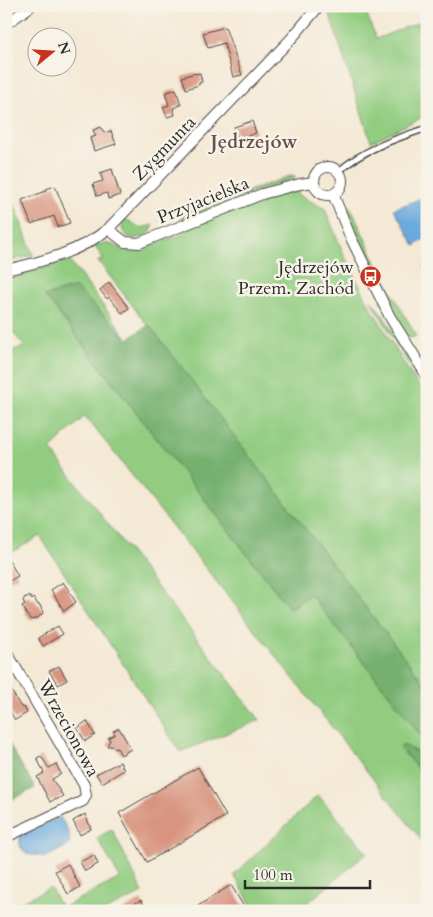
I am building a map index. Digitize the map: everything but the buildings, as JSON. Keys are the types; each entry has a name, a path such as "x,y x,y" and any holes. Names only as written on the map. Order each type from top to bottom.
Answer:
{"street":[{"path":"6,24 31,6"},
{"name":"Zygmunta","path":"6,270 42,260 88,243 108,229 291,38 319,6"},
{"path":"324,167 332,167 338,171 342,182 339,189 333,194 325,194 318,190 314,182 316,175 324,167"},
{"name":"Przyjacielska","path":"108,229 125,242 139,244 262,194 314,182"},
{"path":"333,194 350,236 386,309 427,376"},
{"name":"Wrzecionowa","path":"6,651 84,785 86,795 83,801 6,836"}],"lane":[{"path":"338,171 360,155 374,148 427,128"},
{"path":"427,250 424,254 424,270 427,276"}],"green space":[{"path":"327,6 364,6 376,39 427,19 427,115 371,142"},
{"path":"293,175 296,177 181,220 183,215"},
{"path":"6,182 33,255 6,262"},
{"path":"298,191 299,195 325,209 345,257 368,302 408,370 427,397 427,687 98,261 104,259 94,246 109,244 124,249 134,249 148,246 184,234 186,228 241,206 269,196"},
{"path":"345,206 351,208 379,269 416,336 408,338 399,322 366,257"},
{"path":"125,219 138,227 153,225 152,229 144,237 128,237 122,229"},
{"path":"69,260 128,339 75,287 45,296 290,609 310,594 427,743 427,847 85,416 50,449 260,720 180,752 40,536 7,555 6,352 25,347 6,324 6,280"},
{"path":"75,287 128,339 149,325 427,687 427,743 310,594 290,609 45,296"},
{"path":"371,300 384,317 427,385 427,391 406,360"},
{"path":"6,739 35,788 7,802 6,801"},
{"path":"402,744 418,753 424,748 427,752 427,780 401,749"},
{"path":"318,795 367,853 298,911 255,911 234,875"},
{"path":"112,829 143,893 104,911 6,911 6,909 50,888 62,908 120,878 97,838"}],"water":[{"path":"427,196 427,237 415,246 394,209"},
{"path":"60,817 69,834 69,845 45,858 26,854 20,846 20,835"}],"place":[{"name":"Jędrzejów Przem. Zachód","path":"370,277"}],"district":[{"name":"Jędrzejów","path":"254,141"}]}
